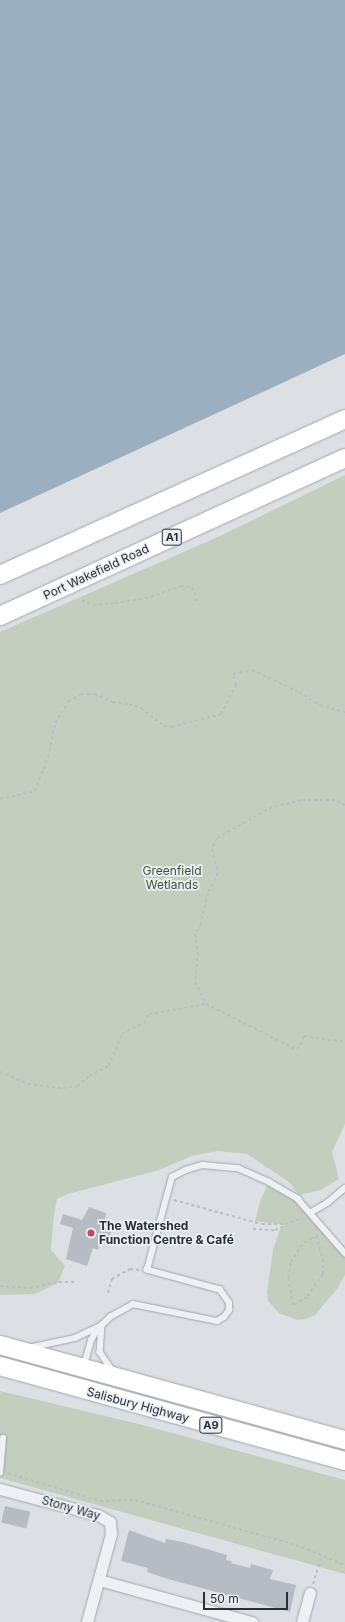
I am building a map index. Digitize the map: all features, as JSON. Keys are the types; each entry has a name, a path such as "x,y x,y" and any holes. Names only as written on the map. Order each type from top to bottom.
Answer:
{"highway":[{"path":"0,575 345,420"},
{"name":"Port Wakefield Road","path":"0,616 345,458"},
{"name":"Salisbury Highway","path":"6,1346 345,1440"},
{"name":"Salisbury Highway","path":"0,1366 345,1461"},
{"path":"76,1388 83,1368"}],"street":[{"path":"0,1375 45,1386 76,1388"},
{"name":"Stony Way","path":"0,1489 108,1519 112,1525 112,1534 87,1622"},
{"path":"99,1580 252,1622"},
{"path":"302,1622 311,1590"}],"lane":[{"path":"6,1346 57,1344 75,1338 102,1325 133,1304 217,1321 229,1310 229,1303 220,1290 147,1270 165,1197 172,1177 202,1166 238,1168 269,1182 298,1200 345,1253"},
{"path":"310,1214 328,1204 345,1188"},
{"path":"83,1368 91,1340 102,1325"},
{"path":"102,1325 100,1352 118,1378"},
{"path":"0,1473 3,1438"}],"path":[{"path":"82,600 94,605 115,603 151,597 181,586 192,587 199,605"},
{"path":"0,800 35,791 48,757 55,723 68,702 81,694 94,694 141,708 164,726 194,723 221,714 236,685 233,674 252,670 280,685 299,692 320,705 345,712"},
{"path":"206,1004 195,982 198,952 195,934 201,924 208,893 218,873 212,849 217,838 257,814 272,807 301,800 335,800 345,805"},
{"path":"1,1072 28,1084 63,1088 77,1086 89,1076 109,1066 126,1030 144,1023 149,1014 206,1004 298,1050 304,1036 345,1042"},
{"path":"165,1197 262,1224 292,1222"},
{"path":"253,1229 275,1230 310,1214"},
{"path":"316,1236 323,1259 322,1274 313,1291 293,1305 288,1278 291,1262 300,1247 316,1236 327,1232"},
{"path":"108,1293 112,1279 130,1269 147,1270"},
{"path":"0,1286 30,1288 58,1282 74,1282"},
{"path":"0,1473 28,1477 100,1500 135,1500 296,1545 321,1557 345,1565"},
{"path":"311,1590 321,1557"}],"green space":[{"name":"Greenfield Wetlands","path":"345,475 345,1124 332,1152 339,1179 321,1190 299,1195 289,1182 247,1154 218,1151 192,1156 156,1171 68,1194 57,1199 54,1215 51,1250 65,1266 58,1283 35,1294 0,1295 0,632 220,536"},
{"path":"269,1182 298,1199 345,1253 345,1275 337,1289 315,1315 305,1319 297,1320 279,1313 268,1301 267,1292 273,1250 280,1229 284,1225 255,1221 261,1199"},
{"path":"0,1391 139,1424 345,1480 345,1574 0,1478"}],"water":[{"path":"0,0 345,0 345,354 0,513"}],"building":[{"name":"The Watershed Function Centre & Café","path":"89,1207 106,1213 104,1227 112,1229 108,1240 101,1238 98,1250 93,1248 87,1266 66,1259 73,1228 60,1224 63,1214 82,1220"},
{"path":"5,1506 30,1512 27,1528 1,1523"},
{"path":"129,1530 165,1543 166,1539 183,1542 227,1555 226,1560 232,1561 231,1563 250,1568 251,1564 273,1570 270,1579 296,1585 290,1612 168,1579 147,1572 148,1568 121,1561"}],"place":[{"name":"The Watershed Function Centre & Café","path":"91,1233"}]}
